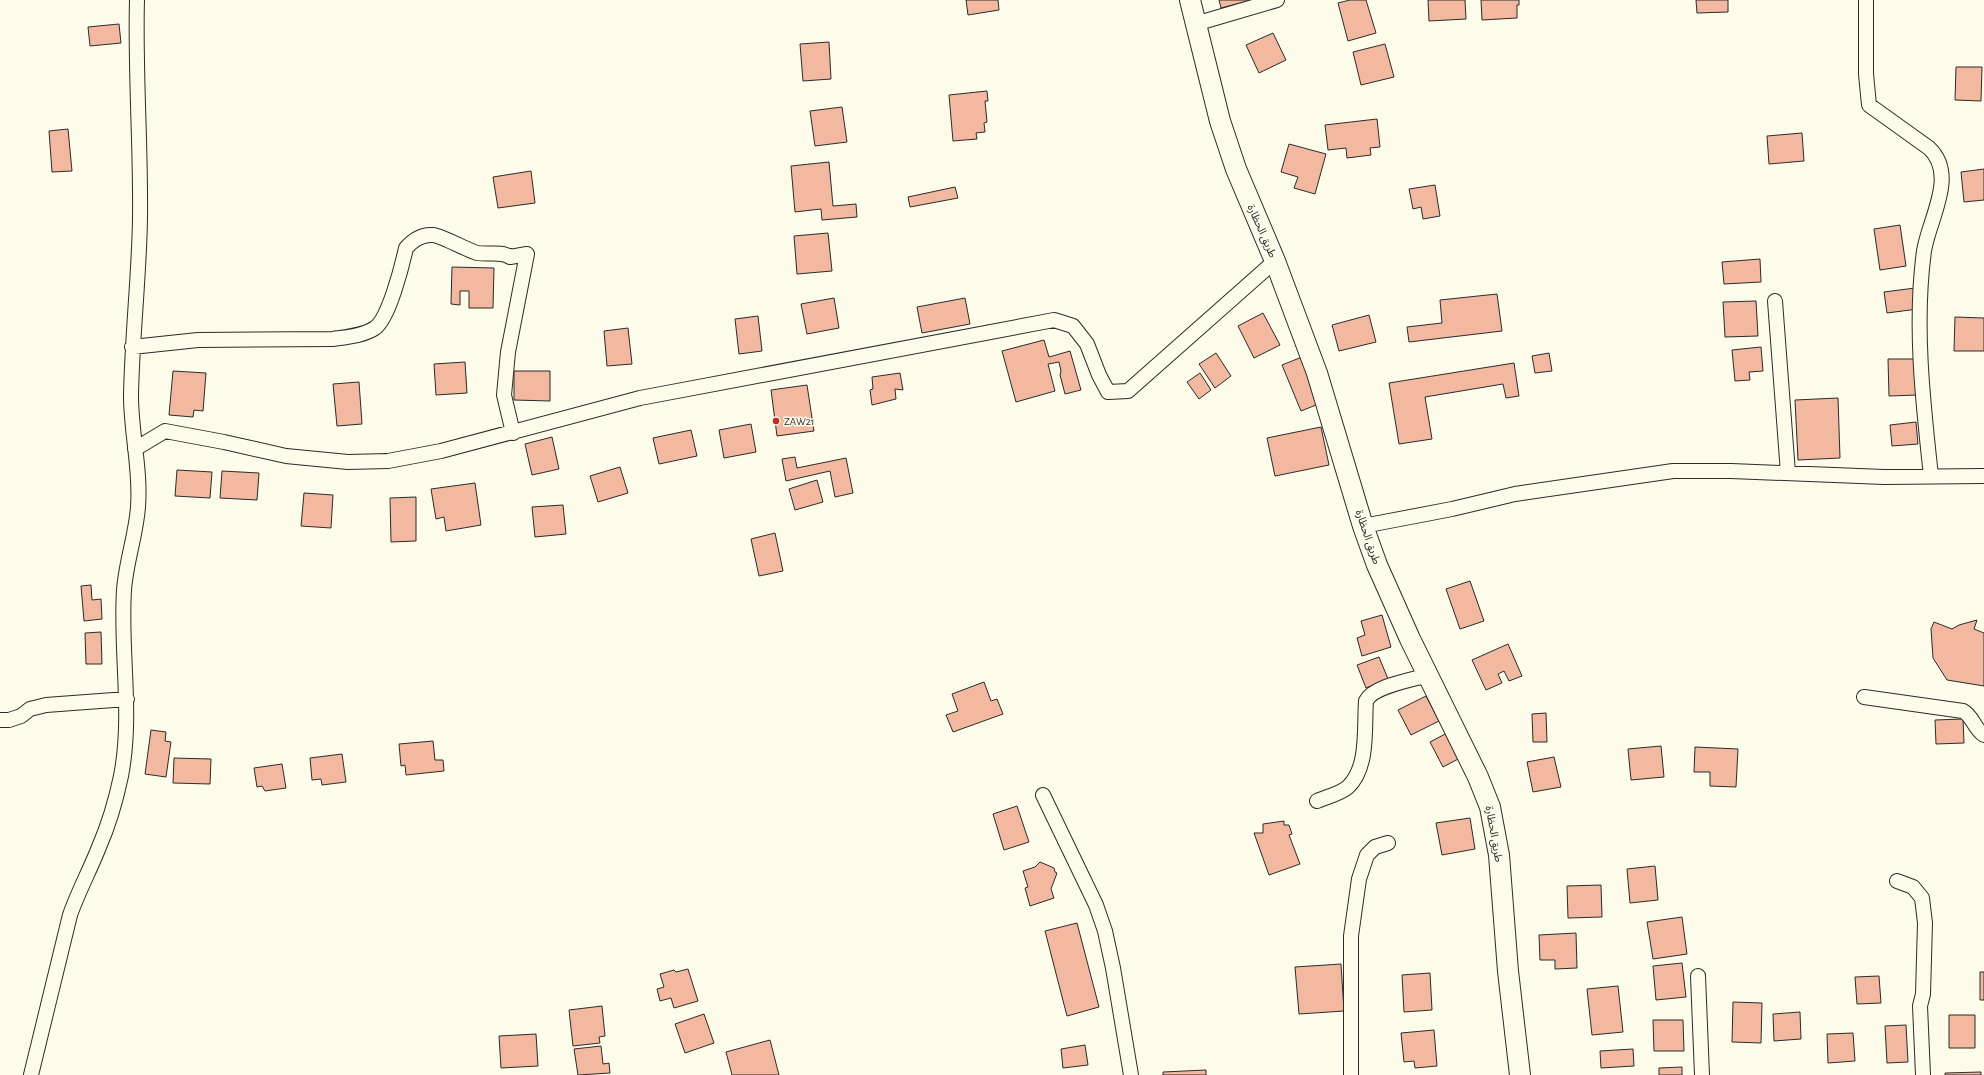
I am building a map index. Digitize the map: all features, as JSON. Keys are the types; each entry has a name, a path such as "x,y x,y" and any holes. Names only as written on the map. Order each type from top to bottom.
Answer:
{"street":[{"path":"31,1075 70,915 78,893 99,848 116,799 125,749 127,699 124,591 138,509 138,469 131,399 132,348 140,215 136,91 137,0"},
{"name":"طريق الحظارة","path":"1190,0 1220,121 1236,169 1275,261 1317,373 1363,526 1392,602 1478,776 1494,823 1499,855 1508,971 1520,1075"},
{"path":"1195,24 1276,0"},
{"path":"1866,0 1866,74 1869,105 1929,148 1936,155 1941,168 1941,185 1938,204 1924,251 1921,310 1924,402 1931,476"},
{"path":"132,348 198,340 333,339 353,336 374,329 382,322 387,311 406,248 412,241 422,236 434,235 478,253 506,254 510,257 527,254 508,352 504,395 513,433"},
{"path":"135,449 165,431 286,456 348,462 388,461 441,452 640,398 1054,320 1073,326 1088,344 1099,375 1108,392 1128,392 1163,358 1275,261"},
{"path":"1774,301 1788,473"},
{"path":"1363,526 1452,509 1515,494 1673,471 1731,470 1884,477 1984,476"},
{"path":"1317,801 1347,788 1355,779 1361,763 1366,701 1368,697 1378,690 1428,675"},
{"path":"1864,697 1963,711 1969,714 1979,732 1984,735"},
{"path":"0,720 9,720 21,716 30,709 46,705 127,699"},
{"path":"1043,795 1096,905 1105,931 1113,968 1131,1075"},
{"path":"1351,1075 1351,936 1359,879 1367,855 1375,847 1388,842"},
{"path":"1897,881 1913,887 1922,898 1925,923 1923,994 1920,1013 1923,1075"},
{"path":"1698,976 1702,1075"}],"building":[{"path":"966,0 998,0 999,10 968,15"},
{"path":"1219,0 1252,0 1221,8"},
{"path":"1350,0 1366,0 1376,33 1348,41 1338,3"},
{"path":"1428,0 1465,0 1466,19 1429,21"},
{"path":"1481,0 1519,0 1519,5 1517,5 1517,18 1482,20"},
{"path":"1696,0 1728,0 1728,12 1697,13"},
{"path":"119,24 121,43 90,46 88,27"},
{"path":"1273,33 1286,60 1259,73 1246,45"},
{"path":"829,42 831,79 803,81 800,44"},
{"path":"1385,44 1394,77 1361,85 1353,52"},
{"path":"1956,67 1982,67 1981,101 1955,100"},
{"path":"987,91 988,101 985,101 987,122 984,123 985,132 976,133 977,139 953,141 949,95"},
{"path":"842,107 847,142 815,146 810,111"},
{"path":"1377,119 1380,147 1370,148 1371,155 1347,158 1346,148 1328,150 1325,125"},
{"path":"68,129 72,171 52,172 49,131"},
{"path":"1802,133 1804,161 1769,164 1767,136"},
{"path":"1289,144 1326,154 1315,194 1294,188 1298,177 1281,172"},
{"path":"829,162 833,206 856,204 857,217 822,220 821,209 795,212 791,166"},
{"path":"1984,169 1984,200 1964,202 1961,172"},
{"path":"531,171 535,203 498,208 493,177"},
{"path":"1435,185 1440,216 1423,219 1421,207 1413,209 1409,189"},
{"path":"955,187 958,198 910,207 908,197"},
{"path":"1900,225 1906,266 1880,270 1874,229"},
{"path":"828,233 832,271 797,274 794,236"},
{"path":"1760,259 1761,282 1724,284 1722,262"},
{"path":"452,267 494,268 493,308 469,308 469,291 460,291 460,305 451,304"},
{"path":"1915,288 1918,309 1887,313 1884,292"},
{"path":"1497,294 1502,331 1409,342 1407,327 1442,323 1440,300"},
{"path":"834,298 839,328 807,334 801,304"},
{"path":"965,298 970,324 922,333 917,307"},
{"path":"1756,301 1758,336 1725,337 1723,302"},
{"path":"1263,313 1280,345 1254,358 1238,326"},
{"path":"1369,315 1376,342 1339,351 1332,325"},
{"path":"758,316 762,351 739,354 735,319"},
{"path":"1955,317 1984,318 1984,351 1954,351"},
{"path":"628,328 632,364 607,366 604,331"},
{"path":"1044,340 1049,357 1070,351 1081,390 1065,394 1060,375 1061,371 1059,362 1048,364 1055,391 1016,402 1002,351"},
{"path":"1761,347 1763,371 1749,372 1750,380 1735,381 1732,350"},
{"path":"1216,353 1231,376 1215,388 1199,364"},
{"path":"1549,353 1552,371 1535,373 1532,356"},
{"path":"1302,357 1321,403 1301,411 1282,365"},
{"path":"1888,359 1917,359 1918,395 1889,396"},
{"path":"465,362 467,393 436,395 434,364"},
{"path":"1514,363 1519,396 1506,398 1503,384 1425,397 1432,439 1399,444 1389,383"},
{"path":"173,371 206,373 203,411 194,410 193,417 169,415"},
{"path":"514,371 550,371 550,401 514,400"},
{"path":"900,373 903,390 895,389 896,399 872,405 870,390 873,389 872,377"},
{"path":"1200,373 1211,390 1199,399 1187,382"},
{"path":"359,382 362,424 337,426 333,384"},
{"path":"807,385 814,431 777,436 771,390"},
{"path":"1838,398 1840,458 1798,460 1795,400"},
{"path":"1916,422 1918,444 1892,446 1890,425"},
{"path":"751,424 756,452 724,458 719,430"},
{"path":"1321,427 1329,465 1275,476 1267,438"},
{"path":"691,430 697,456 659,464 653,438"},
{"path":"552,437 559,469 532,475 525,444"},
{"path":"795,457 797,468 846,458 853,493 835,497 830,471 786,481 782,459"},
{"path":"620,467 628,493 598,502 590,476"},
{"path":"177,470 212,472 210,498 175,496"},
{"path":"222,471 259,473 257,500 220,498"},
{"path":"817,480 823,502 795,510 789,489"},
{"path":"475,483 481,525 446,531 444,517 436,519 431,489"},
{"path":"304,493 333,495 331,528 301,526"},
{"path":"416,497 416,541 391,542 390,498"},
{"path":"563,505 566,534 535,537 532,507"},
{"path":"775,533 783,571 759,576 751,539"},
{"path":"1470,581 1484,621 1460,629 1446,589"},
{"path":"91,585 92,600 101,599 102,619 84,621 81,586"},
{"path":"1382,615 1391,647 1362,656 1357,638 1365,635 1361,621"},
{"path":"1977,620 1974,629 1984,633 1984,686 1947,680 1933,658 1931,629 1934,622 1952,629 1959,625"},
{"path":"101,632 102,664 86,664 85,633"},
{"path":"1508,644 1522,676 1509,681 1504,671 1498,674 1502,683 1486,690 1472,660"},
{"path":"1379,657 1388,679 1366,688 1357,665"},
{"path":"984,682 991,701 997,699 1003,714 953,732 946,715 958,711 952,694"},
{"path":"1426,696 1439,721 1411,735 1398,710"},
{"path":"1546,713 1547,742 1533,742 1532,714"},
{"path":"1963,719 1964,743 1936,744 1935,720"},
{"path":"151,730 166,732 165,741 171,742 166,777 145,774"},
{"path":"1447,733 1460,758 1443,767 1430,742"},
{"path":"433,741 435,760 443,760 444,771 406,775 405,765 401,766 399,744"},
{"path":"1661,746 1664,777 1631,780 1628,749"},
{"path":"1695,747 1738,749 1736,787 1710,786 1710,772 1694,772"},
{"path":"342,754 346,782 322,785 321,779 312,780 310,758"},
{"path":"1554,757 1561,787 1533,792 1527,762"},
{"path":"174,758 211,759 210,784 173,783"},
{"path":"282,764 286,788 265,791 262,786 257,787 254,768"},
{"path":"1017,806 1029,842 1004,850 993,814"},
{"path":"1470,818 1475,849 1442,855 1436,823"},
{"path":"1284,821 1284,825 1289,825 1292,834 1289,835 1300,864 1269,875 1254,833 1263,833 1263,824"},
{"path":"1040,862 1054,868 1055,872 1057,873 1051,889 1054,898 1030,906 1025,888 1028,887 1023,871 1035,867"},
{"path":"1655,866 1658,900 1630,903 1627,869"},
{"path":"1601,885 1602,917 1568,918 1567,886"},
{"path":"1682,917 1687,954 1653,959 1647,922"},
{"path":"1077,923 1099,1007 1067,1016 1045,931"},
{"path":"1576,933 1577,968 1555,969 1555,960 1540,960 1539,935"},
{"path":"1682,963 1686,997 1656,1000 1653,966"},
{"path":"1341,964 1344,1011 1299,1014 1295,967"},
{"path":"688,969 698,1001 674,1008 671,998 660,1001 657,989 664,987 660,974 674,970 676,972"},
{"path":"1980,972 1984,972 1984,1000 1980,1000"},
{"path":"1430,973 1432,1010 1404,1012 1402,975"},
{"path":"1879,976 1881,1003 1857,1004 1855,977"},
{"path":"1618,986 1623,1032 1592,1035 1587,989"},
{"path":"1733,1002 1762,1003 1761,1043 1732,1042"},
{"path":"602,1006 605,1036 599,1037 600,1043 573,1046 569,1010"},
{"path":"1800,1012 1801,1039 1774,1041 1773,1014"},
{"path":"704,1014 714,1043 685,1053 675,1024"},
{"path":"1949,1015 1975,1015 1975,1048 1949,1048"},
{"path":"1653,1020 1683,1020 1684,1051 1654,1051"},
{"path":"1906,1025 1908,1062 1887,1063 1885,1026"},
{"path":"1434,1030 1437,1066 1415,1068 1414,1061 1404,1062 1401,1033"},
{"path":"1853,1033 1855,1061 1828,1063 1827,1034"},
{"path":"536,1034 538,1066 501,1068 499,1036"},
{"path":"770,1040 779,1075 732,1075 726,1052"},
{"path":"1085,1045 1088,1065 1063,1068 1061,1049"},
{"path":"601,1046 603,1064 609,1063 610,1073 578,1075 574,1049"},
{"path":"1633,1049 1634,1066 1601,1068 1600,1051"},
{"path":"1682,1067 1682,1075 1659,1075 1659,1068"},
{"path":"1206,1070 1206,1075 1163,1075 1163,1072"},
{"path":"1981,1072 1981,1075 1945,1075 1945,1073"}],"place":[{"name":"ZAW21","path":"776,421"}]}
